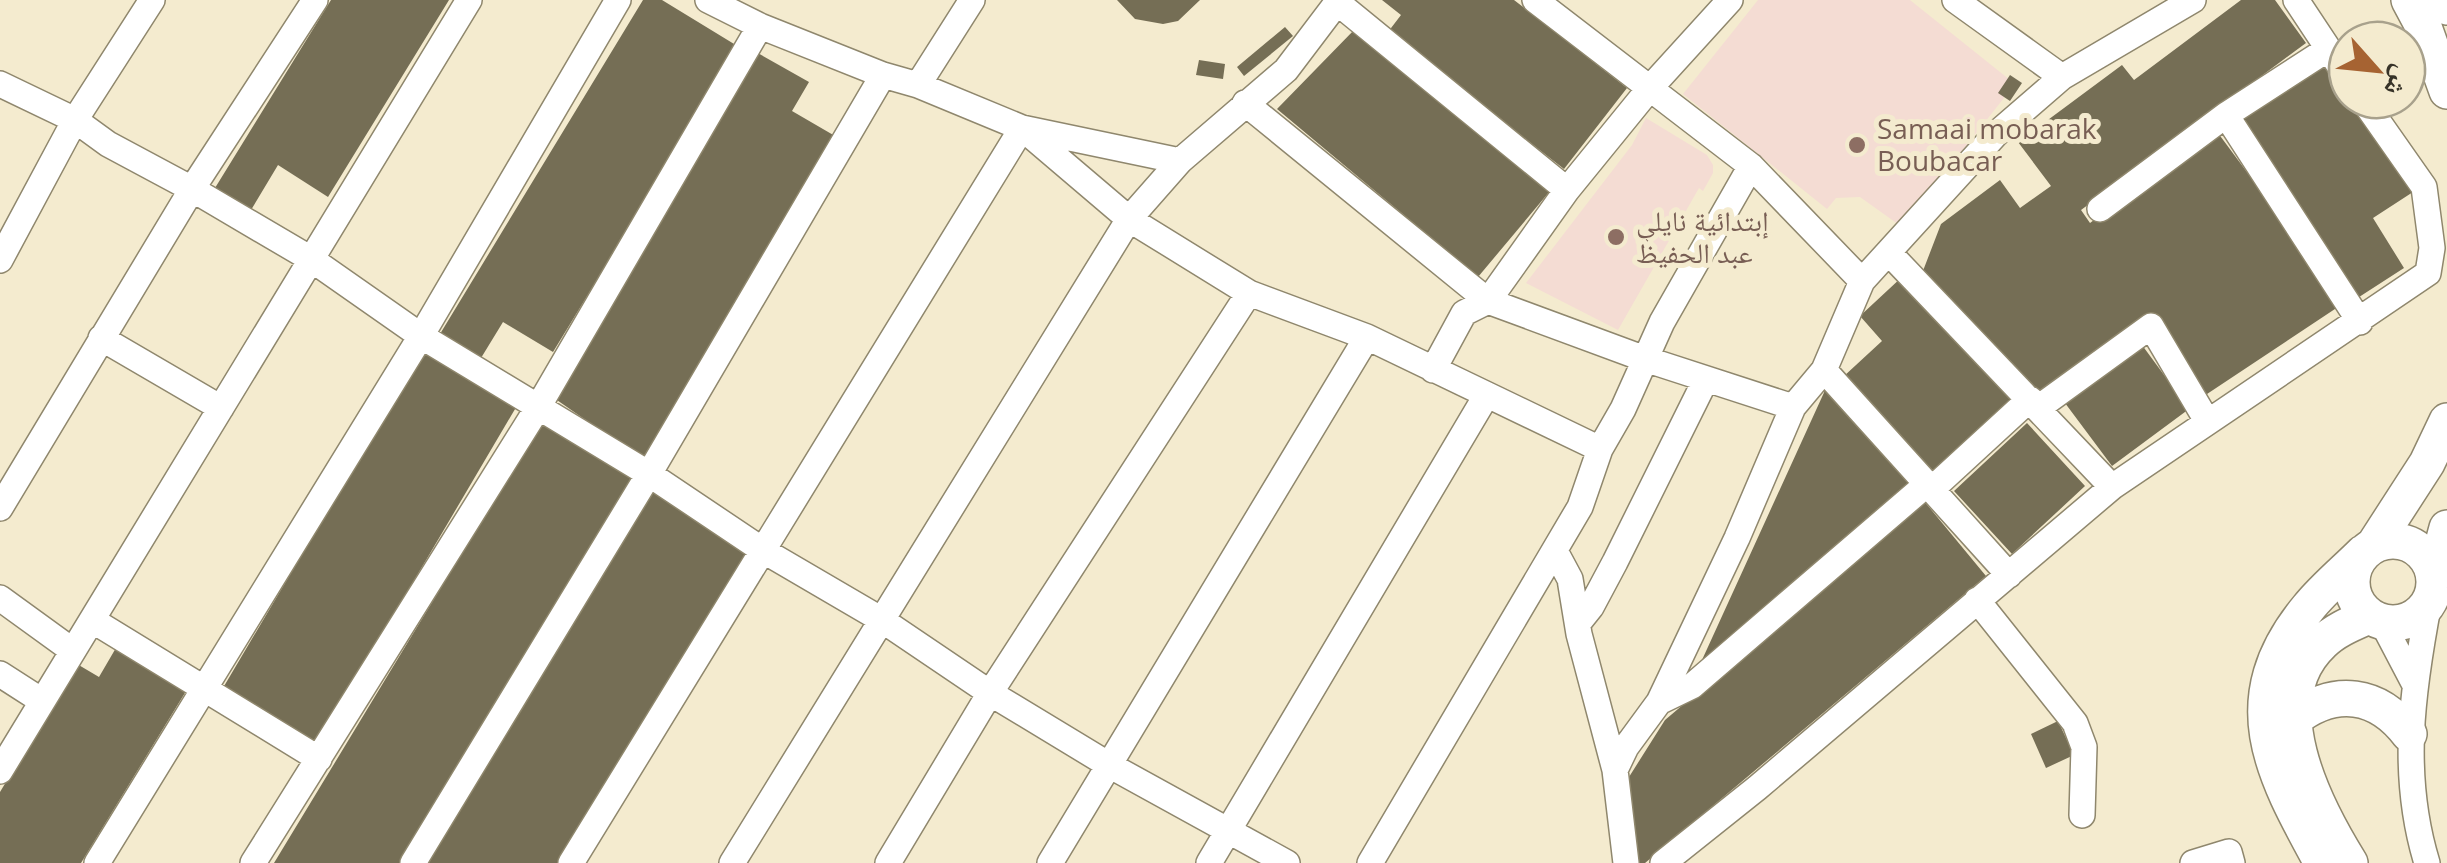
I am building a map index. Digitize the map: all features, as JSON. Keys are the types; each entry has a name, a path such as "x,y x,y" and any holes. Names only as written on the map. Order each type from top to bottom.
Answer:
{"highway":[{"path":"2409,0 2425,30 2447,91"},
{"path":"2442,0 2447,8"},
{"path":"2375,619 2353,593 2355,565 2427,463 2447,420"},
{"path":"2350,863 2325,822 2307,778 2294,719 2294,694 2310,658 2336,633 2375,619 2396,623 2410,620 2432,589 2447,528"},
{"path":"2322,863 2288,802 2264,730 2264,696 2274,662 2310,604 2369,549 2386,540 2412,545 2423,553 2432,589"},
{"path":"2294,719 2327,699 2365,699 2382,707 2409,734"}],"street":[{"path":"0,260 75,120 152,0"},
{"path":"0,508 192,188 315,0"},
{"path":"0,771 469,0"},
{"path":"97,863 421,336 618,0"},
{"path":"708,0 760,26 1022,128 1180,161"},
{"path":"918,85 972,0"},
{"path":"1535,0 1751,166 1862,281"},
{"path":"1433,370 1464,313 1488,302 1567,190 1650,88 1730,0"},
{"path":"1955,0 2062,76"},
{"path":"1615,770 1626,747 1659,702 1737,538 1793,407 1824,370 1862,281 1995,135 2062,76 2193,0"},
{"path":"2296,0 2327,47"},
{"path":"732,863 1129,219 1180,161 1286,70 1347,4 1567,190"},
{"path":"253,863 537,409 760,26"},
{"path":"2100,209 2226,115 2327,50"},
{"path":"413,863 649,474 883,75"},
{"path":"0,84 75,120 108,144 192,188 311,259 421,336 649,474 764,551 882,620 990,693 1108,766 1287,863"},
{"path":"1245,104 1488,302 1793,407"},
{"path":"2226,115 2360,322"},
{"path":"1663,863 1758,788 2112,487 2428,273 2432,248 2424,187 2377,120"},
{"path":"1022,128 1129,219 1249,294 1366,337 1600,449"},
{"path":"571,863 1022,128"},
{"path":"1370,863 1580,507 1600,449 1623,409 1662,322 1751,166"},
{"path":"1890,254 2112,487"},
{"path":"888,863 990,693 1249,294"},
{"path":"1659,702 1692,686 1929,486 2034,404 2152,326 2207,420"},
{"path":"1050,863 1366,337"},
{"path":"101,338 221,408"},
{"path":"1824,370 2009,575"},
{"path":"1579,622 1592,607 1706,379"},
{"path":"1208,863 1486,396"},
{"path":"1555,551 1570,579 1579,634 1615,770 1626,863"},
{"path":"2426,863 2415,824 2409,734 2414,682 2432,589"},
{"path":"0,598 73,651"},
{"path":"1976,600 2076,723 2084,746 2082,815"},
{"path":"2375,619 2414,682"},
{"path":"92,620 319,760"},
{"path":"0,674 42,701"},
{"path":"2193,863 2229,852 2232,863"}],"shaded area":[{"name":"Samaai mobarak Boubacar","path":"1758,0 1910,0 2015,84 1902,227 1860,197 1836,198 1827,209 1683,94"},
{"name":"إبتدائية نايلي عبد الحفيظ","path":"1646,118 1707,155 1713,173 1703,191 1699,188 1618,330 1526,283 1632,145"}],"building":[{"path":"331,0 449,0 328,197 278,165 251,210 215,188"},
{"path":"643,0 662,0 739,47 553,352 503,322 481,358 440,334"},
{"path":"1117,0 1200,0 1178,21 1163,24 1135,19"},
{"path":"1382,0 1514,0 1627,88 1564,169 1388,32 1401,15"},
{"path":"2241,0 2275,0 2306,43 2081,210 2090,223 2215,129 2344,303 2204,396 2153,313 2036,400 1921,276 1941,224 2000,180 2020,208 2051,186 2018,142 2122,65 2134,80"},
{"path":"1285,27 1293,36 1244,76 1237,67"},
{"path":"1355,29 1550,191 1478,277 1277,109"},
{"path":"756,52 809,82 792,111 835,136 646,462 554,398"},
{"path":"2327,58 2327,120 2367,120 2413,192 2373,218 2404,268 2356,299 2238,115"},
{"path":"1199,60 1225,64 1223,79 1196,75"},
{"path":"2010,75 2022,83 2010,101 1998,93"},
{"path":"1903,276 2017,402 1935,477 1843,377 1882,341 1860,316"},
{"path":"2142,345 2189,409 2112,466 2065,403"},
{"path":"424,348 518,404 313,752 220,693"},
{"path":"1827,386 1911,481 1709,662 1702,660"},
{"path":"545,416 643,467 402,863 274,863"},
{"path":"2027,423 2085,486 2012,554 1954,491"},
{"path":"652,491 751,555 559,863 427,863"},
{"path":"1924,501 1986,576 1645,863 1638,863 1629,777 1665,720"},
{"path":"120,641 191,683 81,863 0,863 0,792 77,664 99,677"},
{"path":"2058,721 2074,755 2046,768 2031,734"}],"place":[{"name":"Samaai mobarak Boubacar","path":"1857,145"},
{"name":"إبتدائية نايلي عبد الحفيظ","path":"1616,237"}]}
